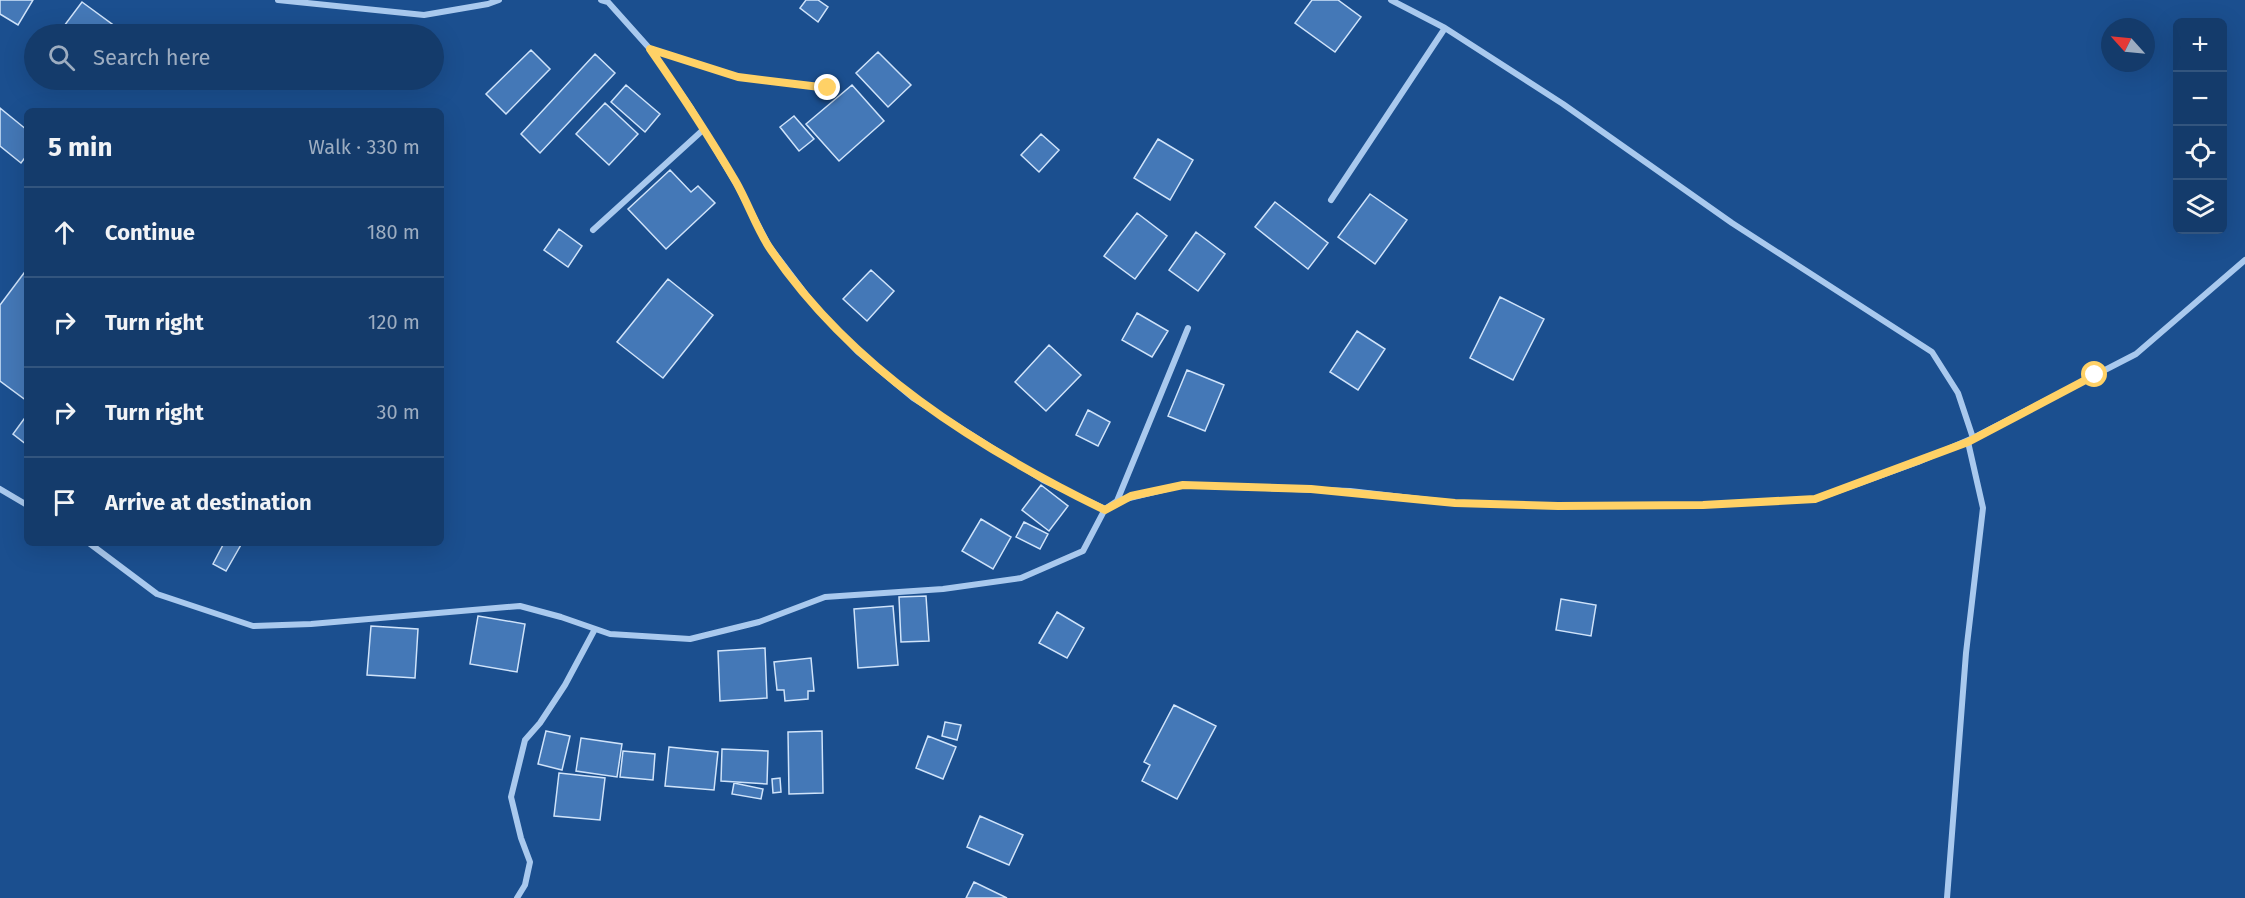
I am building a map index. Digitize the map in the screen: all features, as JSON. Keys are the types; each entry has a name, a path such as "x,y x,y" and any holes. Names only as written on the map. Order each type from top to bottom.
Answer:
{"street":[{"path":"278,0 424,15 499,0"},
{"path":"602,0 608,2 650,49 704,129 769,246 817,309 858,352 913,398 1043,480 1105,510"},
{"path":"1391,0 1445,28 1563,104 1732,223 1932,352 1958,393 1971,440 1983,508 1966,653 1947,898"},
{"path":"1331,200 1445,28"},
{"path":"650,49 738,77 828,88"},
{"path":"593,230 704,129"},
{"path":"93,546 157,594 253,626 311,624 520,606 610,634 690,639 759,622 825,597 943,589 1022,578 1083,551 1105,510 1117,501 1183,485 1350,491 1455,503 1535,506 1703,505 1815,499 1971,440 2136,354 2245,260"},
{"path":"1117,501 1188,328"},
{"path":"0,489 24,503"},
{"path":"517,898 525,885 530,862 521,838 511,797 525,740 565,684 595,629"}],"building":[{"path":"0,0 33,0 18,25 0,14"},
{"path":"806,0 818,0 828,7 818,22 800,8"},
{"path":"1312,0 1338,0 1361,17 1335,52 1295,23"},
{"path":"82,2 112,24 66,24"},
{"path":"531,50 550,69 506,114 486,94"},
{"path":"878,52 911,85 888,107 856,73"},
{"path":"595,54 615,73 540,153 521,134"},
{"path":"626,85 660,114 645,132 611,102"},
{"path":"852,85 884,121 839,161 806,124"},
{"path":"605,103 638,134 609,165 576,134"},
{"path":"0,108 24,128 24,159 21,163 0,146"},
{"path":"794,116 814,139 799,151 780,127"},
{"path":"1041,134 1059,150 1039,172 1021,155"},
{"path":"1158,139 1193,160 1170,200 1134,178"},
{"path":"670,170 691,192 698,186 715,203 666,249 628,209"},
{"path":"1370,194 1407,220 1375,264 1338,237"},
{"path":"1275,202 1328,243 1308,269 1255,227"},
{"path":"1137,213 1167,236 1135,279 1104,256"},
{"path":"559,229 582,246 568,267 544,250"},
{"path":"1196,232 1225,254 1198,291 1169,270"},
{"path":"871,270 894,291 867,321 843,299"},
{"path":"24,273 24,399 0,381 0,305"},
{"path":"668,279 713,315 663,378 617,342"},
{"path":"1500,297 1544,319 1513,380 1470,358"},
{"path":"1137,313 1168,331 1152,357 1122,340"},
{"path":"1357,331 1385,349 1358,390 1330,372"},
{"path":"1049,345 1081,375 1046,411 1015,382"},
{"path":"1187,370 1224,385 1205,431 1168,416"},
{"path":"1088,410 1110,422 1098,446 1076,435"},
{"path":"24,419 24,443 13,434"},
{"path":"1041,485 1068,506 1049,531 1022,510"},
{"path":"981,519 1011,537 993,569 962,551"},
{"path":"1024,522 1048,534 1040,549 1016,537"},
{"path":"222,546 240,546 226,571 213,564"},
{"path":"926,596 929,641 901,642 899,597"},
{"path":"1561,599 1596,605 1591,636 1556,630"},
{"path":"893,606 898,665 858,668 854,609"},
{"path":"1057,612 1084,628 1067,658 1039,643"},
{"path":"478,616 525,624 517,672 470,664"},
{"path":"371,626 418,629 415,678 367,675"},
{"path":"765,648 767,698 720,701 718,651"},
{"path":"811,658 814,691 808,691 808,699 785,701 784,690 777,690 774,662"},
{"path":"1174,705 1216,726 1177,799 1142,781 1150,765 1144,762"},
{"path":"945,722 961,725 957,740 942,736"},
{"path":"546,731 570,736 562,770 538,764"},
{"path":"822,731 823,793 789,794 788,732"},
{"path":"928,736 956,747 943,779 916,768"},
{"path":"581,738 622,744 617,777 576,771"},
{"path":"669,747 718,752 714,790 665,786"},
{"path":"722,749 768,751 767,784 721,781"},
{"path":"623,751 655,754 653,780 620,777"},
{"path":"559,773 605,778 600,820 554,816"},
{"path":"780,778 781,792 773,793 772,779"},
{"path":"734,783 763,789 761,799 732,794"},
{"path":"980,816 1023,835 1009,865 967,847"},
{"path":"974,882 1007,898 966,898"}],"route":[{"path":"828,88 738,77 650,49 704,129 769,246 817,309 858,352 913,398 1043,480 1105,510 1117,501 1131,496 1183,485 1350,491 1455,503 1558,506 1703,505 1815,499 1968,442 2095,375"}]}
